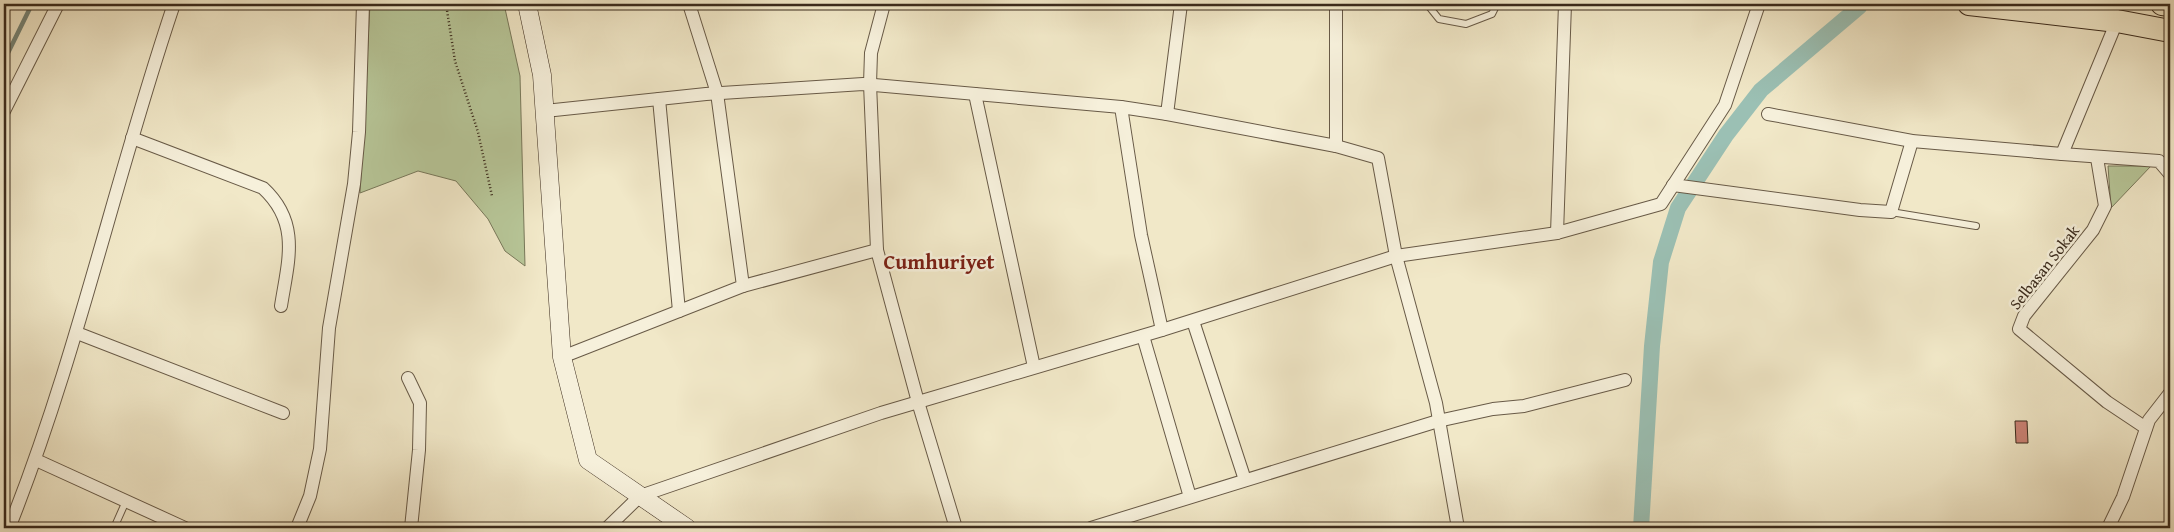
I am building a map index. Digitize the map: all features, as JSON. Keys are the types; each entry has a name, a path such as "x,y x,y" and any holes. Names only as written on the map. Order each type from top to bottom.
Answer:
{"highway":[{"path":"1969,4 2117,21 2170,31"},
{"path":"2162,4 2170,5"}],"main road":[{"path":"527,4 542,75 562,356 588,460 687,528"}],"street":[{"path":"4,111 58,4"},
{"path":"9,528 36,460 77,333 132,138 174,4"},
{"path":"296,528 310,496 320,449 329,328 354,184 359,132 363,4"},
{"path":"689,4 717,93 743,286"},
{"path":"884,4 871,53 870,84 877,250 918,402 956,528"},
{"path":"1167,114 1181,4"},
{"path":"1336,4 1336,146"},
{"path":"1557,233 1565,4"},
{"path":"607,528 640,496 882,413 1034,366 1193,321 1396,256 1557,233 1661,204 1725,105 1759,4"},
{"path":"2062,154 2117,21"},
{"path":"544,111 717,93 870,84 1121,107 1336,146 1378,158 1396,256 1436,403 1458,528"},
{"path":"975,94 1034,366"},
{"path":"659,98 679,311"},
{"path":"1121,107 1141,235 1162,330"},
{"path":"1768,114 1912,141 2097,158 2160,161 2170,174"},
{"path":"132,138 262,188 272,196 285,217 290,237 281,306"},
{"path":"1674,185 1860,210 1891,212 1912,141"},
{"name":"Selbasan Sokak","path":"2097,158 2105,206 2093,230 2024,316 2019,329 2107,402 2146,428"},
{"path":"562,356 743,286 877,250"},
{"path":"1193,321 1245,480"},
{"path":"77,333 283,413"},
{"path":"1143,336 1190,497"},
{"path":"408,378 420,403 419,450 411,528"},
{"path":"1090,528 1438,422 1494,409 1524,406 1625,380"},
{"path":"2108,528 2123,497 2149,420 2170,393"},
{"path":"36,460 186,528"}],"lane":[{"path":"1427,4 1440,19 1466,24 1492,14 1497,4"},
{"path":"1891,212 1976,226"},
{"path":"114,528 126,501"}],"path":[{"path":"446,4 455,61 478,132 492,196"}],"green space":[{"path":"370,4 504,4 520,76 525,266 505,251 488,219 456,181 418,171 360,193"},
{"path":"2108,166 2151,166 2111,208"}],"building":[{"path":"2015,421 2027,421 2028,443 2016,443"}],"waterway":[{"path":"4,61 32,4"},
{"path":"1641,528 1652,346 1661,262 1678,208 1726,135 1761,90 1859,7"}],"district":[{"name":"Cumhuriyet","path":"939,262"}]}
